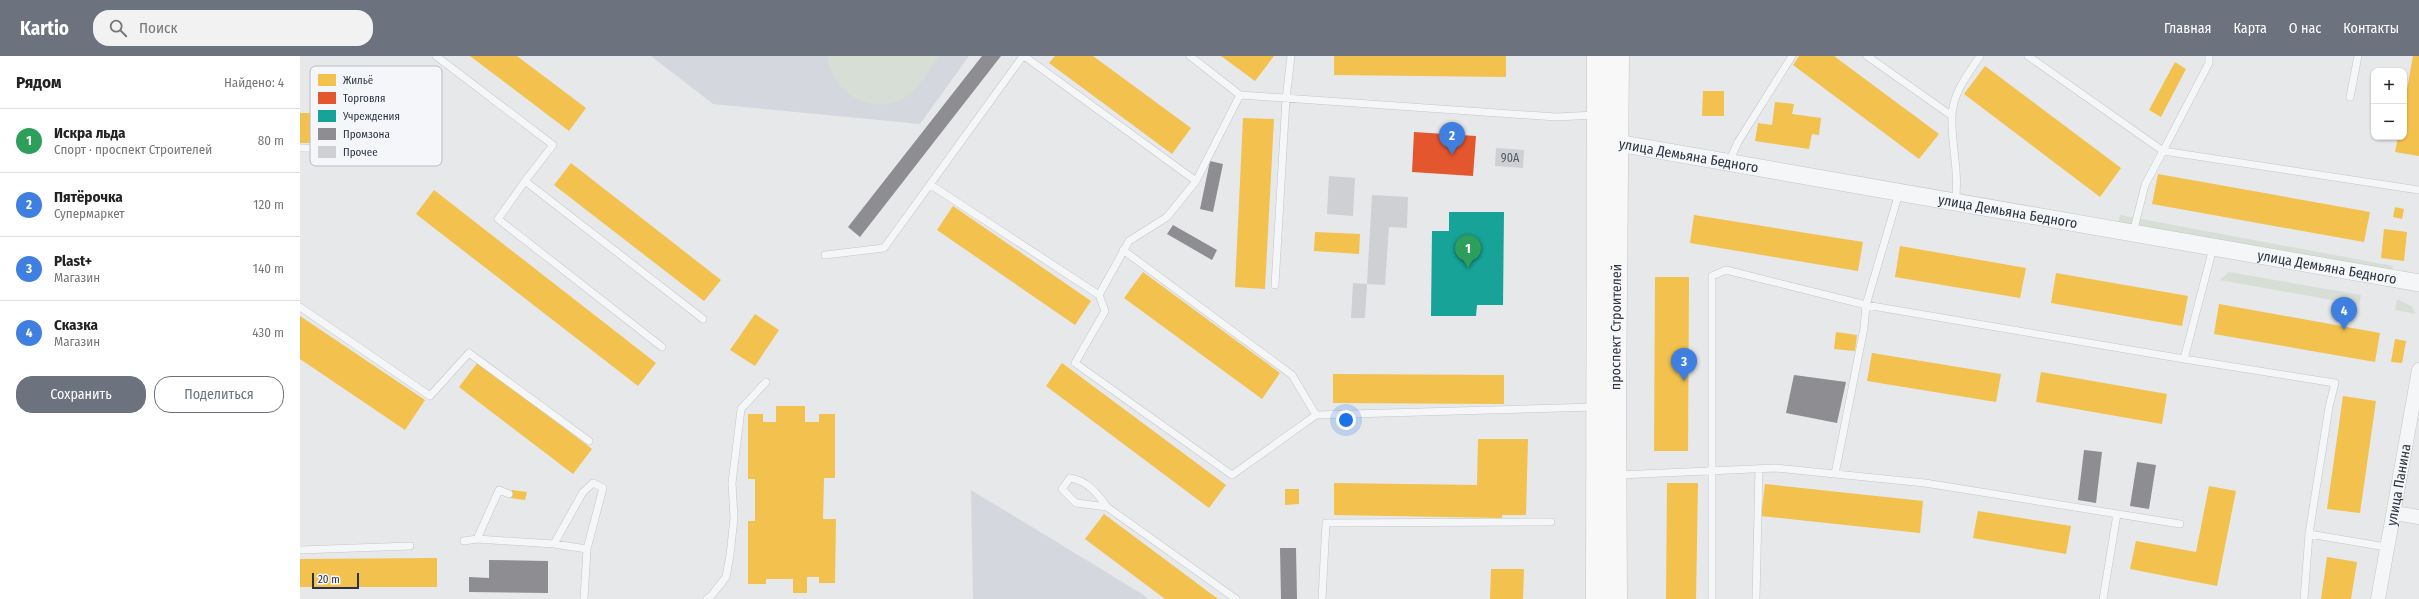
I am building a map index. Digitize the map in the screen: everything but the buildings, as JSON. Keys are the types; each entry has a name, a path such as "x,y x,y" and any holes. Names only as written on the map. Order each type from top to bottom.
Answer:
{"main road":[{"name":"проспект Строителей","path":"1598,56 1597,114 1608,141 1616,476 1616,599"},
{"name":"проспект Строителей","path":"1597,599 1596,407 1608,141 1618,56"}],"street":[{"name":"улица Демьяна Бедного","path":"1608,141 2419,283"},
{"name":"улица Панина","path":"2378,599 2386,547 2395,513 2419,370"},
{"path":"2395,513 2419,517"}],"lane":[{"path":"436,56 552,144 498,219 662,347"},
{"path":"825,255 884,248 932,185 1024,56 1196,181"},
{"path":"1190,56 1240,95 1556,116 1597,114"},
{"path":"1275,285 1286,99 1291,56"},
{"path":"1729,163 1738,142 1792,56"},
{"path":"1867,56 1952,116"},
{"path":"1955,202 1958,186 1952,116 1959,89 1980,56"},
{"path":"2028,56 2163,151 2419,190"},
{"path":"2133,233 2145,185 2209,63 2209,56"},
{"path":"2350,96 2358,56"},
{"path":"1099,296 1128,241 1167,217 1196,181 1240,95"},
{"path":"300,148 310,148"},
{"path":"525,181 704,319"},
{"path":"932,185 1099,296 1105,310 1075,363 1232,475 1316,415 1596,407"},
{"path":"1835,474 1864,328 1866,305 1899,193"},
{"path":"2184,360 2213,247"},
{"path":"1123,250 1292,376 1316,415"},
{"path":"1712,599 1712,276 1726,270 1866,305 2024,330 2184,360 2335,383 2329,407 2309,534 2304,599"},
{"path":"300,307 430,396 469,353 589,441"},
{"path":"707,599 712,596 726,577 730,555 734,518 732,483 741,409 766,382"},
{"path":"1616,476 1711,470 1759,469 1835,474 1925,483 2180,524"},
{"path":"1756,599 1759,469"},
{"path":"1107,507 1076,503 1062,488 1070,478 1082,480 1097,493 1107,507 1236,599"},
{"path":"554,544 583,492 593,483 603,488 587,549 584,599"},
{"path":"477,538 499,490 509,494"},
{"path":"2103,599 2117,514"},
{"path":"1322,599 1326,523 1551,522"},
{"path":"2309,534 2386,547"},
{"path":"464,541 477,538 554,544 587,549"},
{"path":"300,550 410,546"}],"shaded area":[{"path":"651,56 969,56 920,124 713,104"},
{"path":"827,56 939,56 914,90 904,98 891,103 878,105 866,103 855,98 845,90 836,80 830,69"},
{"path":"2120,215 2393,266 2391,277 2117,228"},
{"path":"2229,272 2361,295 2359,305 2220,280"},
{"path":"2397,299 2411,306 2416,314 2395,310"},
{"path":"971,490 1142,594 1148,599 973,599"}],"place":[{"name":"Пятёрочка","path":"1452,155"},
{"name":"Искра льда","path":"1468,268"},
{"name":"Сказка","path":"2344,330"},
{"name":"Plast+","path":"1684,381"}]}
